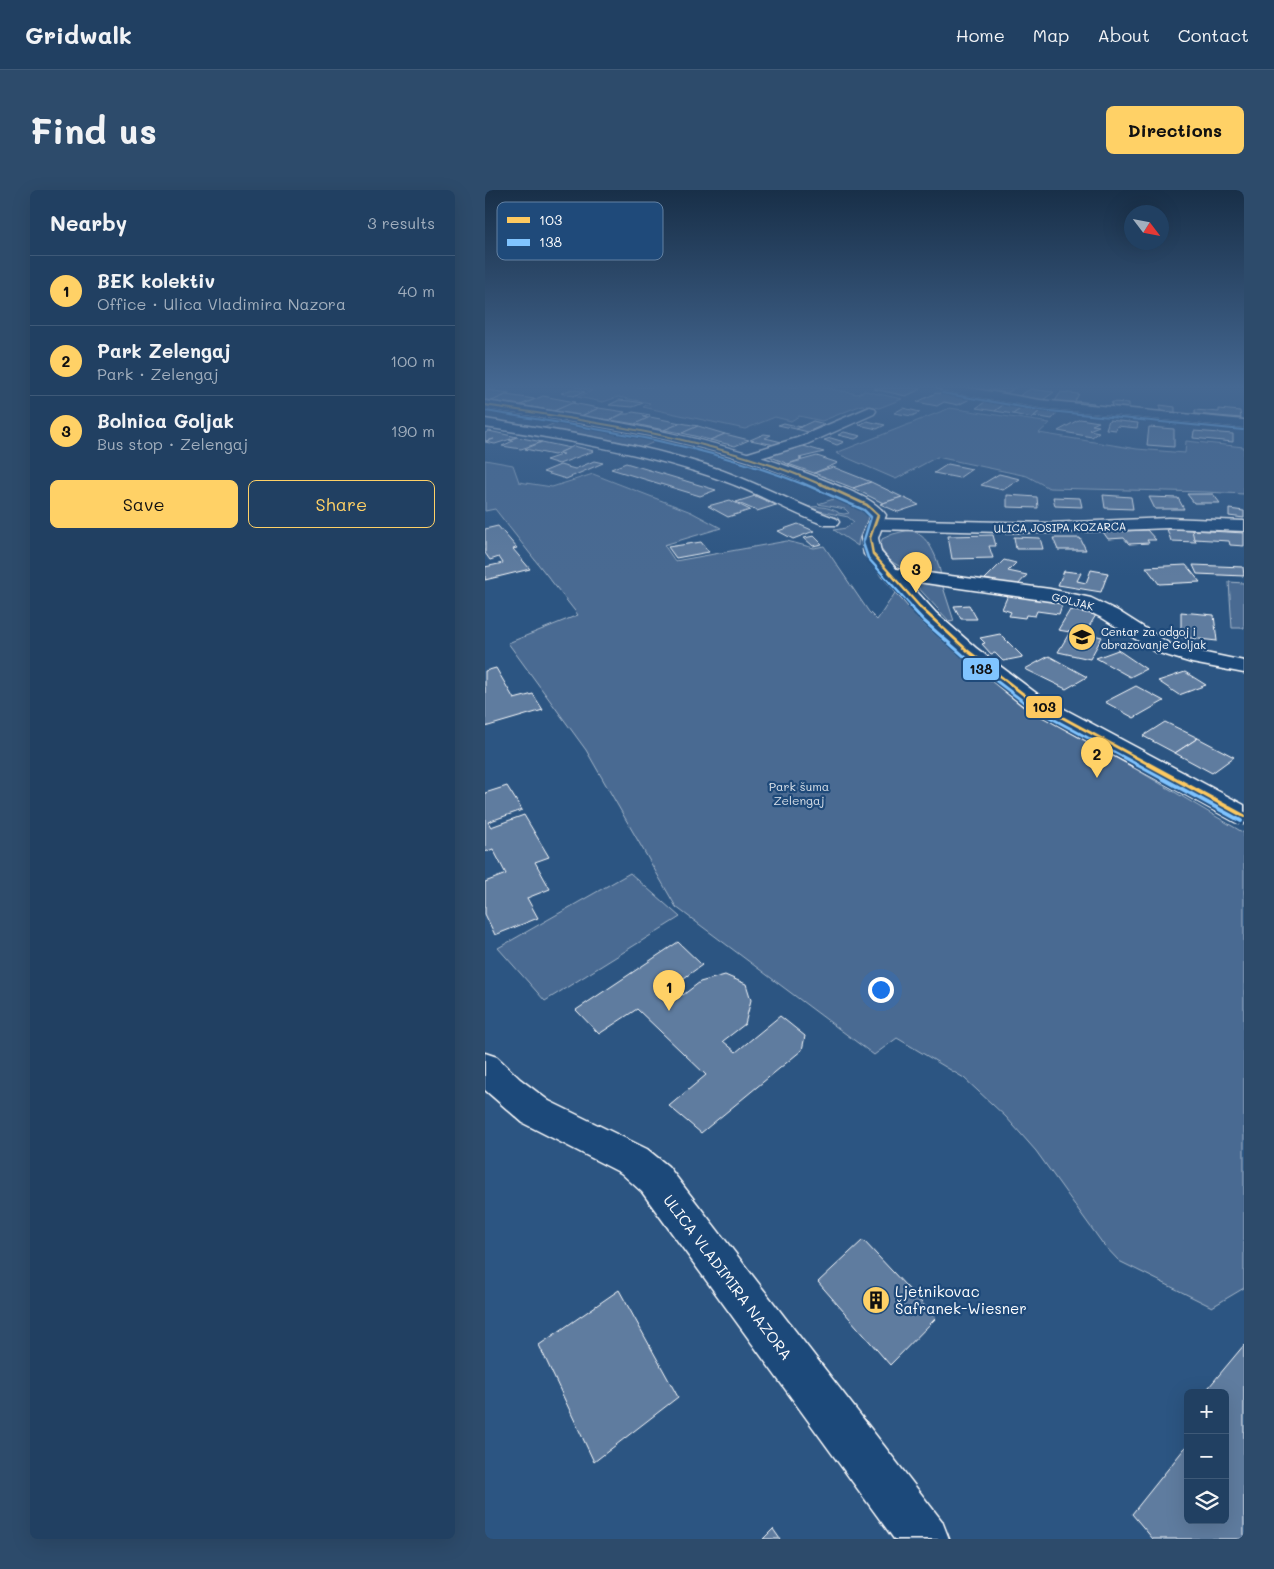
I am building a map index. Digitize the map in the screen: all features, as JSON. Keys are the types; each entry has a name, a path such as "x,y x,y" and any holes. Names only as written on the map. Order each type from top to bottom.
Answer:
{"street":[{"path":"630,450 730,478 831,522"},
{"path":"723,450 750,457 818,483 867,505 878,515 870,536 870,549 929,617 969,652 1032,701 1244,816"},
{"path":"750,457 772,450"},
{"name":"ULICA JOSIPA KOZARCA","path":"875,524 1049,528 1168,523 1244,526"},
{"name":"GOLJAK","path":"889,573 1050,595 1084,602 1111,615 1163,648 1192,657 1244,667"},
{"name":"ULICA VLADIMIRA NAZORA","path":"485,1067 507,1090 535,1112 634,1161 655,1180 824,1402 924,1539"}],"green space":[{"path":"844,450 1148,450 1185,453 1185,450 1244,450 1244,494 1049,488 1027,476 937,457 896,479 836,453"},
{"name":"Park šuma Zelengaj","path":"485,460 513,465 519,482 552,487 593,474 691,512 721,528 664,545 675,561 787,541 814,548 824,546 869,612 877,620 895,593 959,654 1027,705 1244,833 1244,1288 1212,1307 1119,1261 1103,1244 1036,1151 1006,1117 964,1078 897,1038 874,1055 676,907 586,750 508,643 578,615 495,509 485,511"},
{"path":"840,497 868,513 858,546 834,530 846,528 854,522 848,517 806,508 822,507 838,513 849,513 845,509 818,504"},
{"path":"909,530 922,536 927,542 938,562 941,576 906,569 891,561 885,554 880,546 882,539"},
{"path":"913,582 940,584 943,587 954,621 950,622"},
{"path":"1229,582 1244,583 1244,628 1232,628"},
{"path":"630,873 680,917 545,1001 498,948"}],"building":[{"path":"530,450 566,450 554,455"},
{"path":"566,450 594,451 559,464 546,460 564,454 559,453"},
{"path":"783,450 817,450 824,452 799,458 802,459 788,464 766,455"},
{"path":"817,456 838,463 814,473 788,464"},
{"path":"594,461 603,463 566,479 543,472 560,465 575,469"},
{"path":"626,463 716,490 700,496 611,469"},
{"path":"948,464 972,469 959,478 934,473"},
{"path":"833,467 871,482 853,488 814,473"},
{"path":"999,474 1020,479 1003,490 981,485"},
{"path":"871,482 902,497 883,503 853,488"},
{"path":"1187,494 1213,494 1220,503 1194,503"},
{"path":"1007,495 1037,497 1038,508 1007,507"},
{"path":"1103,495 1131,497 1133,509 1105,508"},
{"path":"755,496 776,505 757,511 736,502"},
{"path":"902,497 919,505 898,512 880,504"},
{"path":"1053,497 1080,498 1082,507 1055,506"},
{"path":"1149,497 1178,498 1184,509 1155,509"},
{"path":"730,500 750,510 728,517 708,506"},
{"path":"1229,509 1244,511 1244,518 1229,516"},
{"path":"798,524 814,531 793,539 778,531"},
{"path":"498,526 517,548 513,549 530,569 485,580 485,567 503,563 499,557 490,560 485,553 485,529"},
{"path":"1167,529 1192,530 1196,542 1171,541"},
{"path":"1147,530 1156,540 1147,540 1149,543 1129,544 1124,538 1108,539 1103,532"},
{"path":"1192,530 1244,533 1244,546 1230,545 1229,541 1194,539"},
{"path":"993,535 996,546 989,546 993,558 952,559 948,536"},
{"path":"814,536 822,544 813,546 804,538"},
{"path":"1014,537 1040,538 1043,549 1016,549"},
{"path":"1053,538 1080,538 1086,550 1058,550"},
{"path":"701,542 709,552 676,558 668,547"},
{"path":"1004,560 1016,563 1008,571 1027,575 1017,586 985,579"},
{"path":"1186,565 1200,582 1159,584 1146,567"},
{"path":"1193,565 1243,567 1244,576 1197,574"},
{"path":"1091,570 1108,573 1101,592 1058,585 1064,571 1081,573 1077,581 1086,583"},
{"path":"1008,595 1063,602 1059,614 1037,611 1035,616 1026,615 1025,618 1009,616 1011,612 1002,609"},
{"path":"969,605 977,619 961,619 954,606"},
{"path":"1070,610 1096,615 1085,633 1102,637 1090,659 1058,652 1070,632 1058,630"},
{"path":"1181,612 1214,615 1217,641 1181,637"},
{"path":"1000,634 1023,657 1003,661 995,653 991,654 982,644 985,643 980,638"},
{"path":"1118,650 1146,669 1130,677 1096,658"},
{"path":"1049,656 1087,677 1066,689 1025,669"},
{"path":"496,668 514,699 533,694 543,710 485,727 485,671"},
{"path":"1185,672 1206,685 1179,695 1158,681"},
{"path":"1136,686 1164,701 1134,718 1105,702"},
{"path":"1165,722 1198,738 1175,753 1143,736"},
{"path":"1198,738 1234,757 1212,773 1175,753"},
{"path":"507,786 522,810 488,822 491,827 524,815 549,857 535,862 550,889 527,898 538,918 495,935 485,914 485,882 506,874 493,849 485,852 485,793"},
{"path":"678,942 702,965 673,986 683,995 700,982 725,975 746,984 751,1000 745,1024 723,1041 736,1052 780,1016 805,1036 802,1050 701,1133 669,1106 706,1075 637,1009 599,1034 576,1010"},
{"name":"Ljetnikovac Šafranek-Wiesner","path":"863,1240 936,1318 890,1365 818,1282"},
{"path":"619,1290 678,1397 594,1462 539,1345"},
{"path":"1244,1345 1244,1539 1153,1539 1132,1514 1184,1449 1184,1524 1229,1524 1229,1389 1207,1389"},
{"path":"773,1529 780,1539 763,1539"}],"transit line":[{"name":"138","path":"701,450 777,473 864,510 871,517 863,543 868,558 924,621 965,657 1029,706 1241,821"},
{"name":"103","path":"724,450 784,469 867,505 878,515 870,538 873,554 929,617 969,652 1032,701 1244,816"}],"place":[{"name":"Bolnica Goljak","path":"916,593"},
{"name":"Centar za odgoj i obrazovanje Goljak","path":"1082,637"},
{"name":"Park Zelengaj","path":"1097,778"},
{"name":"BEK kolektiv","path":"669,1011"},
{"name":"Ljetnikovac Šafranek-Wiesner","path":"876,1300"}]}
